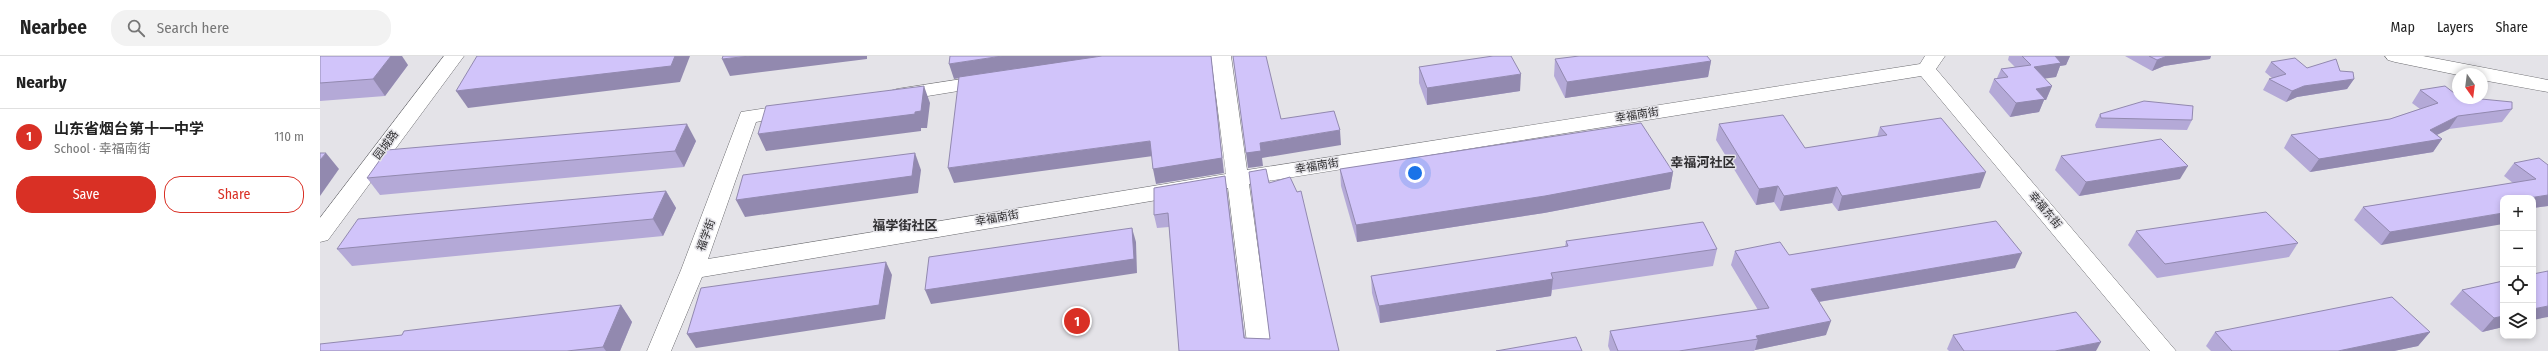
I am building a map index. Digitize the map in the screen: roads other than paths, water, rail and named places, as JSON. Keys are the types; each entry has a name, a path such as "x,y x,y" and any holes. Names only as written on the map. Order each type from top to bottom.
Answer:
{"street":[{"name":"园城路","path":"320,234 454,56"},
{"path":"1221,56 1260,351"},
{"path":"2395,56 2453,68"},
{"name":"幸福南街","path":"693,270 1930,63"},
{"name":"幸福东街","path":"1930,63 2164,351"},
{"path":"2488,75 2548,86"},
{"path":"880,97 1005,79"},
{"name":"福学街","path":"659,351 693,270 748,117 810,108"}],"place":[{"name":"山东省烟台第十一中学","path":"1077,321"}],"district":[{"name":"幸福河社区","path":"1703,162"},
{"name":"福学街社区","path":"905,225"}]}
